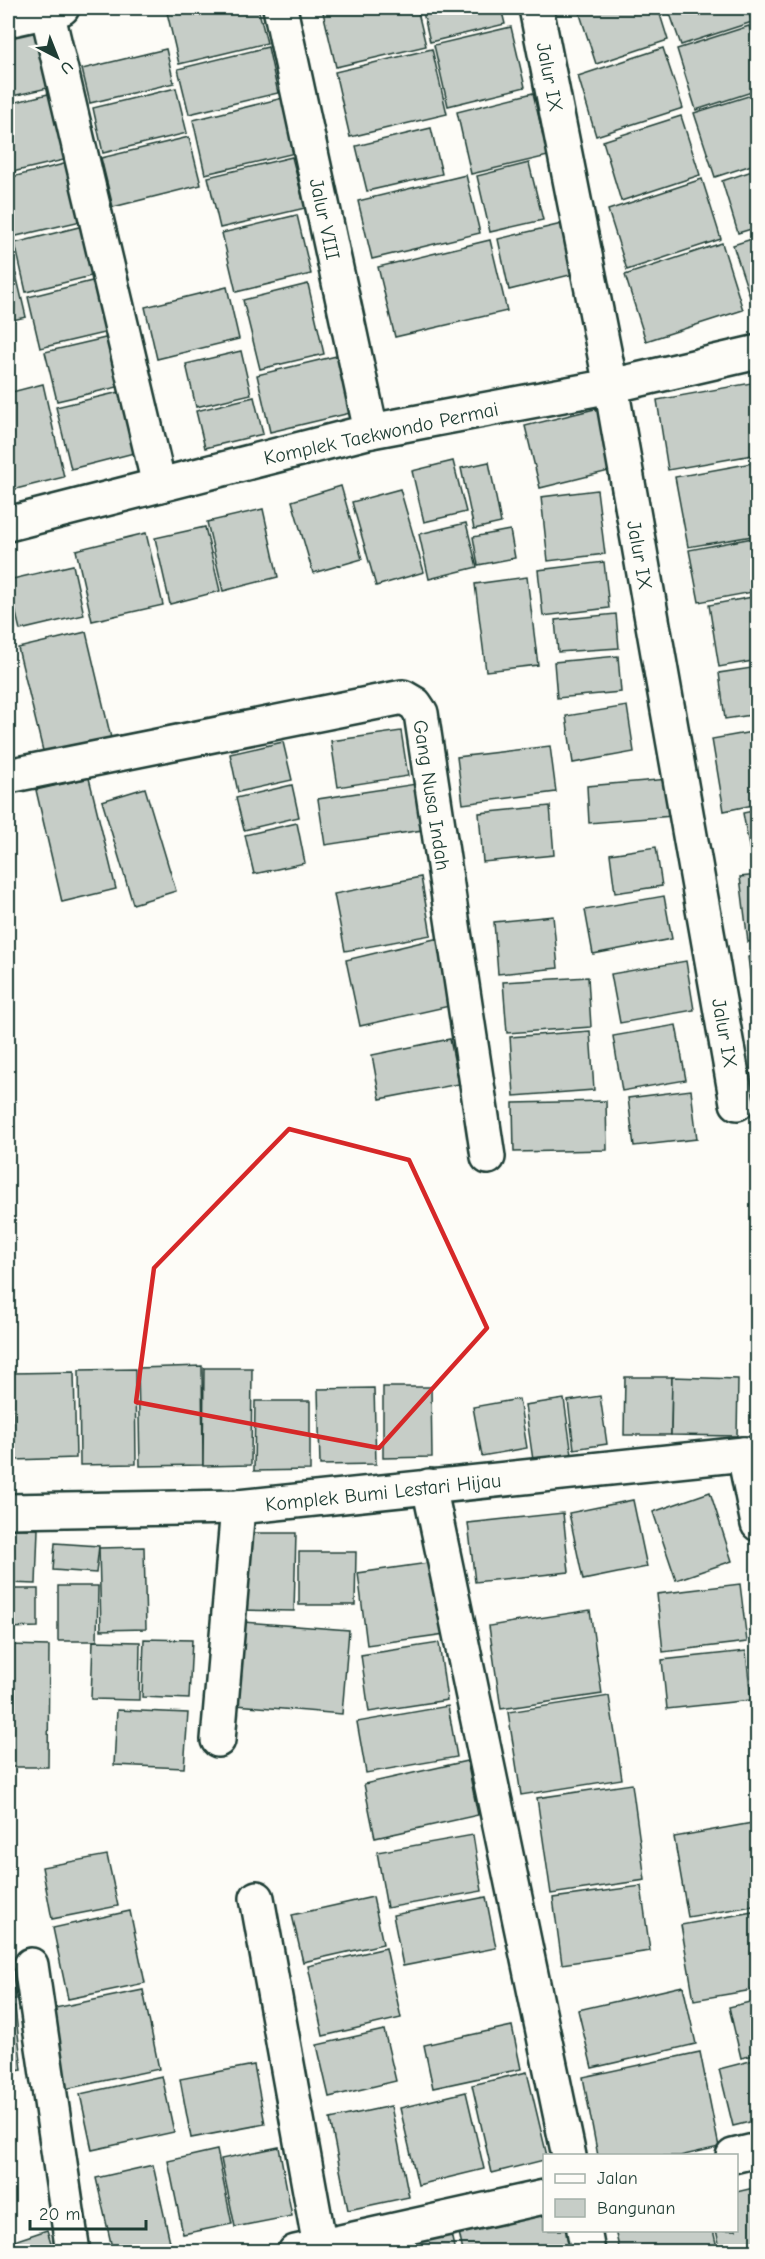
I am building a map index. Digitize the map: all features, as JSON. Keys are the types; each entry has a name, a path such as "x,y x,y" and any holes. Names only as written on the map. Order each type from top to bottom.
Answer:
{"street":[{"name":"Jalur VIII","path":"280,8 370,431"},
{"name":"Jalur IX","path":"536,8 611,386 737,1103"},
{"path":"8,20 54,9 159,485"},
{"name":"Komplek Taekwondo Permai","path":"8,524 370,431 611,386 758,352"},
{"name":"Gang Nusa Indah","path":"8,776 403,697 415,704 421,713 488,1157"},
{"path":"751,1455 758,1524"},
{"name":"Komplek Bumi Lestari Hijau","path":"8,1511 238,1507 751,1455"},
{"path":"429,1486 569,2154"},
{"path":"218,1740 238,1507"},
{"path":"257,1898 312,2250 543,2197"},
{"path":"31,1965 73,2252"},
{"path":"738,2155 758,2150"},
{"path":"584,2232 588,2252"}],"highlighted area":[{"path":"289,1129 409,1160 487,1328 379,1448 136,1402 154,1268"}],"building":[{"path":"166,8 258,8 267,43 179,64"},
{"path":"322,8 417,8 426,46 336,67"},
{"path":"422,8 501,8 505,24 430,42"},
{"path":"578,8 658,8 668,40 596,64"},
{"path":"668,8 747,8 752,22 681,45"},
{"path":"37,24 52,87 8,97 8,31"},
{"path":"749,26 758,54 758,90 696,110 677,49"},
{"path":"511,27 525,87 448,106 434,45"},
{"path":"268,47 278,93 189,114 178,69"},
{"path":"663,48 683,108 596,136 578,76"},
{"path":"166,49 174,83 90,103 82,69"},
{"path":"432,49 447,114 350,137 335,72"},
{"path":"176,88 187,133 103,153 93,108"},
{"path":"52,93 68,159 8,173 8,104"},
{"path":"533,93 548,156 471,174 457,112"},
{"path":"758,93 758,163 715,177 694,113"},
{"path":"283,98 295,153 205,174 193,120"},
{"path":"681,116 700,175 621,201 603,141"},
{"path":"431,128 442,174 367,191 356,146"},
{"path":"189,137 201,185 113,207 101,158"},
{"path":"292,157 305,208 220,228 208,177"},
{"path":"68,163 81,221 12,237 8,219 8,178"},
{"path":"529,163 543,220 490,232 477,176"},
{"path":"758,169 758,227 738,233 722,181"},
{"path":"466,175 480,233 372,259 358,201"},
{"path":"702,179 721,239 627,270 608,210"},
{"path":"297,215 311,274 236,292 222,233"},
{"path":"566,223 578,273 509,290 498,239"},
{"path":"83,226 95,275 26,292 15,243"},
{"path":"758,237 758,305 753,306 733,245"},
{"path":"490,240 507,311 395,337 378,267"},
{"path":"722,243 743,310 646,341 625,275"},
{"path":"11,253 26,317 8,321 8,254"},
{"path":"96,280 108,332 40,348 28,297"},
{"path":"308,284 324,354 260,369 243,300"},
{"path":"227,287 239,339 157,359 145,307"},
{"path":"114,336 126,385 57,401 45,352"},
{"path":"241,351 251,394 196,407 186,364"},
{"path":"349,353 363,410 270,432 257,375"},
{"path":"751,383 758,421 758,454 668,470 657,400"},
{"path":"43,384 64,477 8,491 8,393"},
{"path":"124,391 138,452 71,469 56,407"},
{"path":"254,397 263,434 205,448 196,411"},
{"path":"599,408 613,470 540,488 525,426"},
{"path":"453,461 466,512 424,522 412,471"},
{"path":"489,462 501,523 474,529 461,468"},
{"path":"758,462 758,535 688,547 675,477"},
{"path":"341,486 362,559 313,573 292,501"},
{"path":"400,489 424,572 376,586 352,502"},
{"path":"597,490 605,554 548,561 541,497"},
{"path":"263,509 278,577 223,591 207,522"},
{"path":"466,523 477,567 429,579 419,534"},
{"path":"205,527 220,591 170,604 155,538"},
{"path":"510,530 515,558 478,565 473,537"},
{"path":"146,533 163,605 92,621 76,550"},
{"path":"758,537 758,591 699,602 689,550"},
{"path":"604,562 609,608 543,616 538,570"},
{"path":"73,565 84,615 20,630 8,580"},
{"path":"527,577 538,665 486,671 475,584"},
{"path":"758,596 758,660 719,667 709,605"},
{"path":"616,614 619,648 558,652 555,620"},
{"path":"86,632 111,738 44,755 18,648"},
{"path":"618,656 621,692 557,698 554,662"},
{"path":"758,667 758,714 725,719 719,673"},
{"path":"627,706 634,752 573,763 566,716"},
{"path":"401,731 408,776 338,787 331,741"},
{"path":"758,731 758,804 724,811 712,739"},
{"path":"283,742 292,780 238,792 230,754"},
{"path":"550,746 556,792 463,804 457,757"},
{"path":"89,778 116,889 62,902 36,790"},
{"path":"669,779 672,816 589,823 587,786"},
{"path":"416,784 422,830 325,845 318,799"},
{"path":"292,785 299,817 244,830 236,798"},
{"path":"145,788 176,891 133,904 102,801"},
{"path":"550,806 554,855 483,862 479,813"},
{"path":"758,810 758,862 752,863 743,813"},
{"path":"297,823 305,863 254,874 245,835"},
{"path":"656,847 662,886 615,893 610,854"},
{"path":"758,875 758,940 748,942 740,877"},
{"path":"421,877 431,935 345,951 334,894"},
{"path":"664,896 672,939 593,954 585,910"},
{"path":"553,916 558,968 498,974 494,922"},
{"path":"439,938 454,1005 360,1026 346,960"},
{"path":"758,955 758,1011 755,1012 748,957"},
{"path":"686,961 694,1010 620,1023 611,974"},
{"path":"588,977 591,1027 507,1033 503,982"},
{"path":"676,1025 686,1080 622,1091 613,1036"},
{"path":"590,1031 594,1090 514,1096 510,1037"},
{"path":"450,1039 459,1084 380,1099 372,1055"},
{"path":"691,1090 697,1139 634,1146 628,1098"},
{"path":"606,1101 607,1150 514,1152 513,1103"},
{"path":"202,1366 203,1465 140,1466 138,1368"},
{"path":"204,1368 252,1368 251,1465 203,1466"},
{"path":"135,1369 136,1464 80,1465 79,1370"},
{"path":"74,1372 76,1458 14,1460 12,1373"},
{"path":"625,1377 672,1377 671,1435 624,1435"},
{"path":"672,1377 738,1379 737,1436 671,1435"},
{"path":"383,1387 431,1387 432,1457 383,1458"},
{"path":"374,1388 376,1464 320,1465 318,1389"},
{"path":"600,1396 607,1444 574,1449 568,1401"},
{"path":"519,1399 527,1448 482,1456 473,1407"},
{"path":"564,1399 572,1455 533,1460 525,1405"},
{"path":"255,1401 310,1401 310,1470 254,1471"},
{"path":"710,1492 732,1561 676,1580 653,1512"},
{"path":"633,1500 647,1567 583,1580 569,1513"},
{"path":"563,1513 569,1572 475,1582 468,1523"},
{"path":"8,1529 38,1529 36,1584 8,1583"},
{"path":"240,1533 296,1533 294,1611 240,1610"},
{"path":"55,1543 99,1546 96,1573 53,1570"},
{"path":"144,1547 146,1629 101,1630 99,1548"},
{"path":"299,1552 356,1552 355,1605 299,1605"},
{"path":"435,1562 445,1634 367,1645 358,1573"},
{"path":"740,1584 747,1642 663,1652 657,1594"},
{"path":"58,1586 98,1586 97,1641 58,1641"},
{"path":"8,1589 38,1589 38,1627 8,1628"},
{"path":"590,1610 602,1694 501,1709 489,1626"},
{"path":"243,1622 349,1630 342,1714 236,1705"},
{"path":"144,1639 192,1640 189,1699 142,1697"},
{"path":"93,1641 140,1642 139,1700 91,1699"},
{"path":"439,1643 447,1700 369,1712 361,1655"},
{"path":"8,1645 49,1646 48,1767 8,1767"},
{"path":"746,1651 751,1700 667,1709 662,1660"},
{"path":"609,1696 622,1779 521,1795 508,1712"},
{"path":"448,1706 457,1757 366,1773 357,1722"},
{"path":"117,1710 188,1713 184,1768 114,1765"},
{"path":"467,1761 478,1815 375,1838 364,1784"},
{"path":"632,1784 645,1880 551,1894 537,1798"},
{"path":"758,1822 758,1905 688,1917 674,1837"},
{"path":"473,1835 482,1891 387,1908 377,1852"},
{"path":"107,1855 118,1906 52,1919 42,1867"},
{"path":"641,1886 650,1951 562,1964 553,1898"},
{"path":"373,1897 383,1944 303,1962 292,1915"},
{"path":"486,1897 496,1948 403,1966 393,1915"},
{"path":"130,1911 145,1983 68,1999 53,1928"},
{"path":"758,1911 758,1989 694,2000 681,1925"},
{"path":"8,1930 12,1954 8,1954"},
{"path":"386,1948 401,2018 323,2036 308,1966"},
{"path":"11,1957 16,1999 8,2000 8,1958"},
{"path":"683,1986 696,2044 592,2068 578,2010"},
{"path":"143,1990 159,2069 65,2089 50,2009"},
{"path":"758,2000 758,2054 741,2058 729,2007"},
{"path":"15,2007 22,2070 8,2072 8,2008"},
{"path":"512,2026 521,2069 433,2088 424,2045"},
{"path":"384,2030 396,2081 329,2097 317,2045"},
{"path":"700,2052 719,2147 689,2154 598,2154 583,2077"},
{"path":"758,2059 758,2120 733,2126 719,2069"},
{"path":"254,2065 265,2124 191,2138 180,2079"},
{"path":"527,2072 547,2154 543,2154 543,2160 492,2173 472,2085"},
{"path":"162,2076 174,2132 92,2150 80,2094"},
{"path":"466,2092 484,2169 418,2185 400,2108"},
{"path":"391,2106 409,2197 348,2210 330,2119"},
{"path":"279,2147 292,2216 235,2227 221,2159"},
{"path":"217,2150 232,2224 183,2234 168,2161"},
{"path":"153,2165 170,2242 130,2252 113,2252 96,2178"},
{"path":"758,2187 758,2248 742,2252 721,2252 716,2232 738,2232 738,2192"},
{"path":"543,2207 543,2232 566,2232 571,2252 463,2252 458,2227"},
{"path":"450,2229 455,2252 369,2252"},
{"path":"47,2230 54,2252 8,2252 8,2243"},
{"path":"615,2232 713,2232 718,2252 620,2252"}]}
